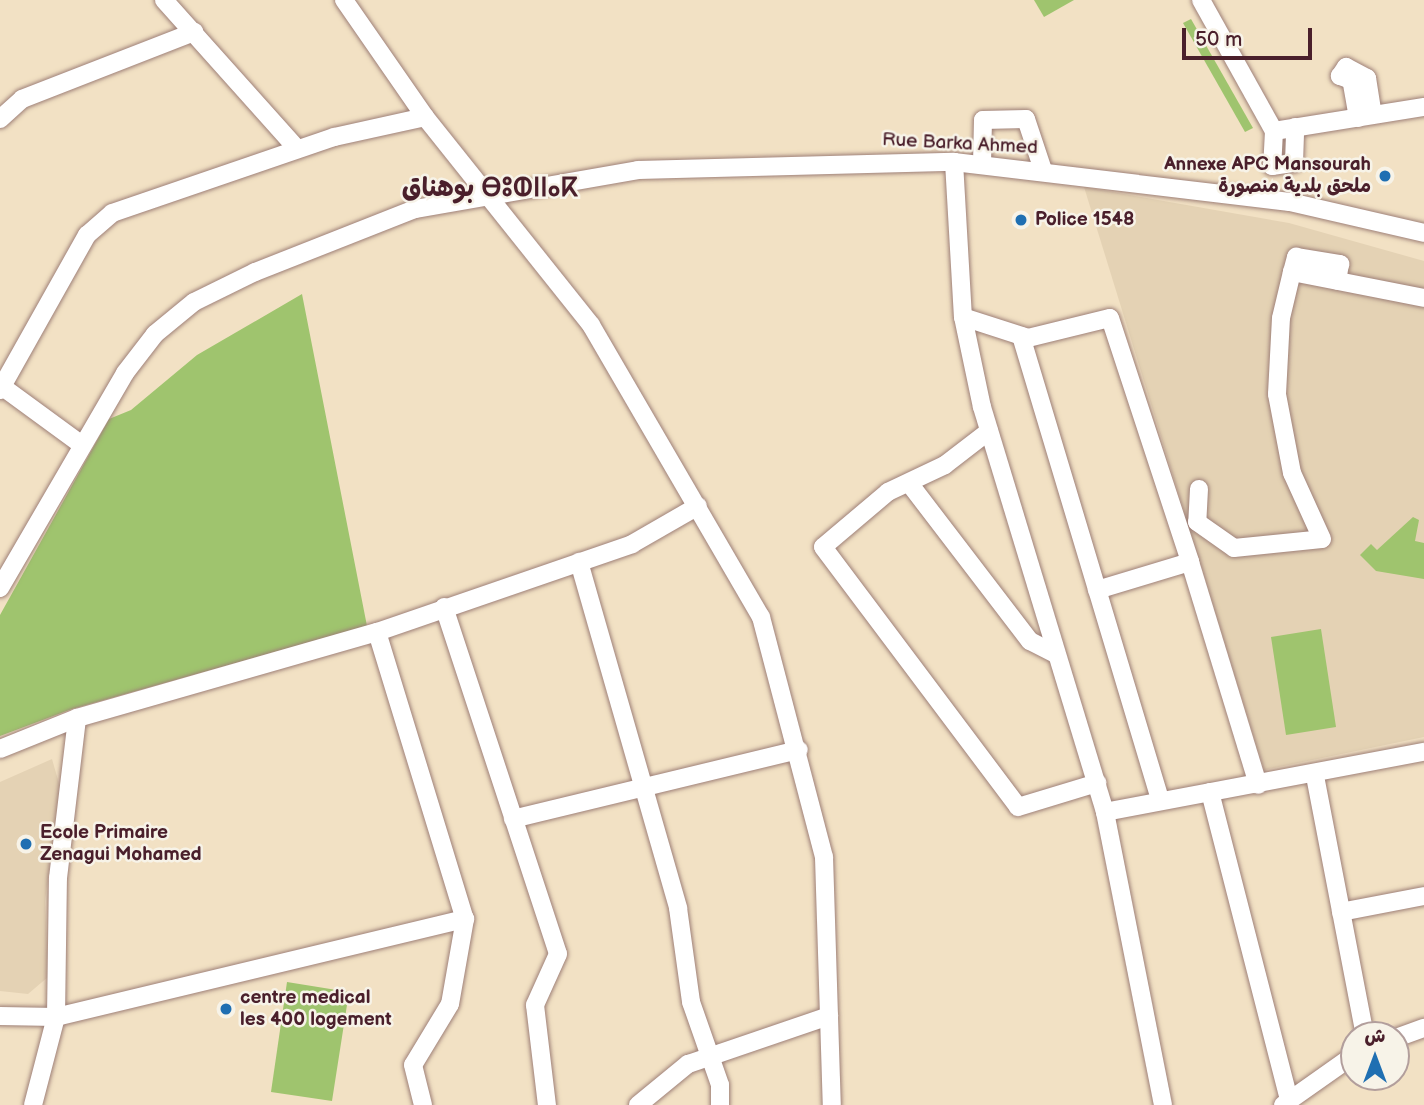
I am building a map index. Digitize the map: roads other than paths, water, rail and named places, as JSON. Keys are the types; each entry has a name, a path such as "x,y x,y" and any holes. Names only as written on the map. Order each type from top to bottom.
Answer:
{"street":[{"path":"164,0 297,149"},
{"path":"344,0 425,117 489,191 591,325 761,617 799,750 824,857 832,1105"},
{"path":"1201,0 1274,131 1272,166 1294,163 1295,127"},
{"path":"0,119 22,99 194,32"},
{"path":"1274,131 1424,107"},
{"path":"82,445 1,387 88,234 112,213 297,149 425,117"},
{"path":"982,164 983,120 1026,119 1043,170"},
{"path":"954,162 963,317 989,431 1054,653 1105,812 1163,1105"},
{"name":"Rue Barka Ahmed","path":"0,588 82,445 155,334 194,302 415,209 489,191 638,170 954,162 1043,170 1290,202 1424,233"},
{"path":"1199,489 1197,522 1234,548 1322,539 1288,462 1277,394 1281,318 1296,257 1340,264 1337,281 1424,298"},
{"path":"963,317 1021,336 1110,318 1190,562 1258,785"},
{"path":"1021,336 1160,798"},
{"path":"989,431 824,543 824,552 1018,807 1097,783"},
{"path":"909,483 1030,641 1054,653"},
{"path":"0,749 77,718 377,632 632,544 698,506"},
{"path":"579,562 678,908 707,1059 720,1085 720,1105"},
{"path":"1097,590 1190,562"},
{"path":"444,607 558,954 535,1005 547,1105"},
{"path":"377,632 465,919 450,1004 414,1065 423,1105"},
{"path":"33,1105 56,1017 58,878 77,718"},
{"path":"513,820 799,750"},
{"path":"1105,812 1160,798 1315,776 1424,752"},
{"path":"1315,776 1362,1021"},
{"path":"1210,792 1286,1102 1340,1065"},
{"path":"1341,912 1424,896"},
{"path":"0,1016 56,1017 465,919"},
{"path":"638,1105 688,1064 829,1017"}],"place":[{"name":"Annexe APC Mansourah ملحق بلدية منصورة","path":"1385,176"},
{"name":"Police 1548","path":"1021,220"},
{"name":"Ecole Primaire Zenagui Mohamed","path":"26,844"},
{"name":"centre medical les 400 logement","path":"226,1009"}],"district":[{"name":"بوهناق ⴱⵓⵀⵏⵏⴰⴽ","path":"490,189"}]}
